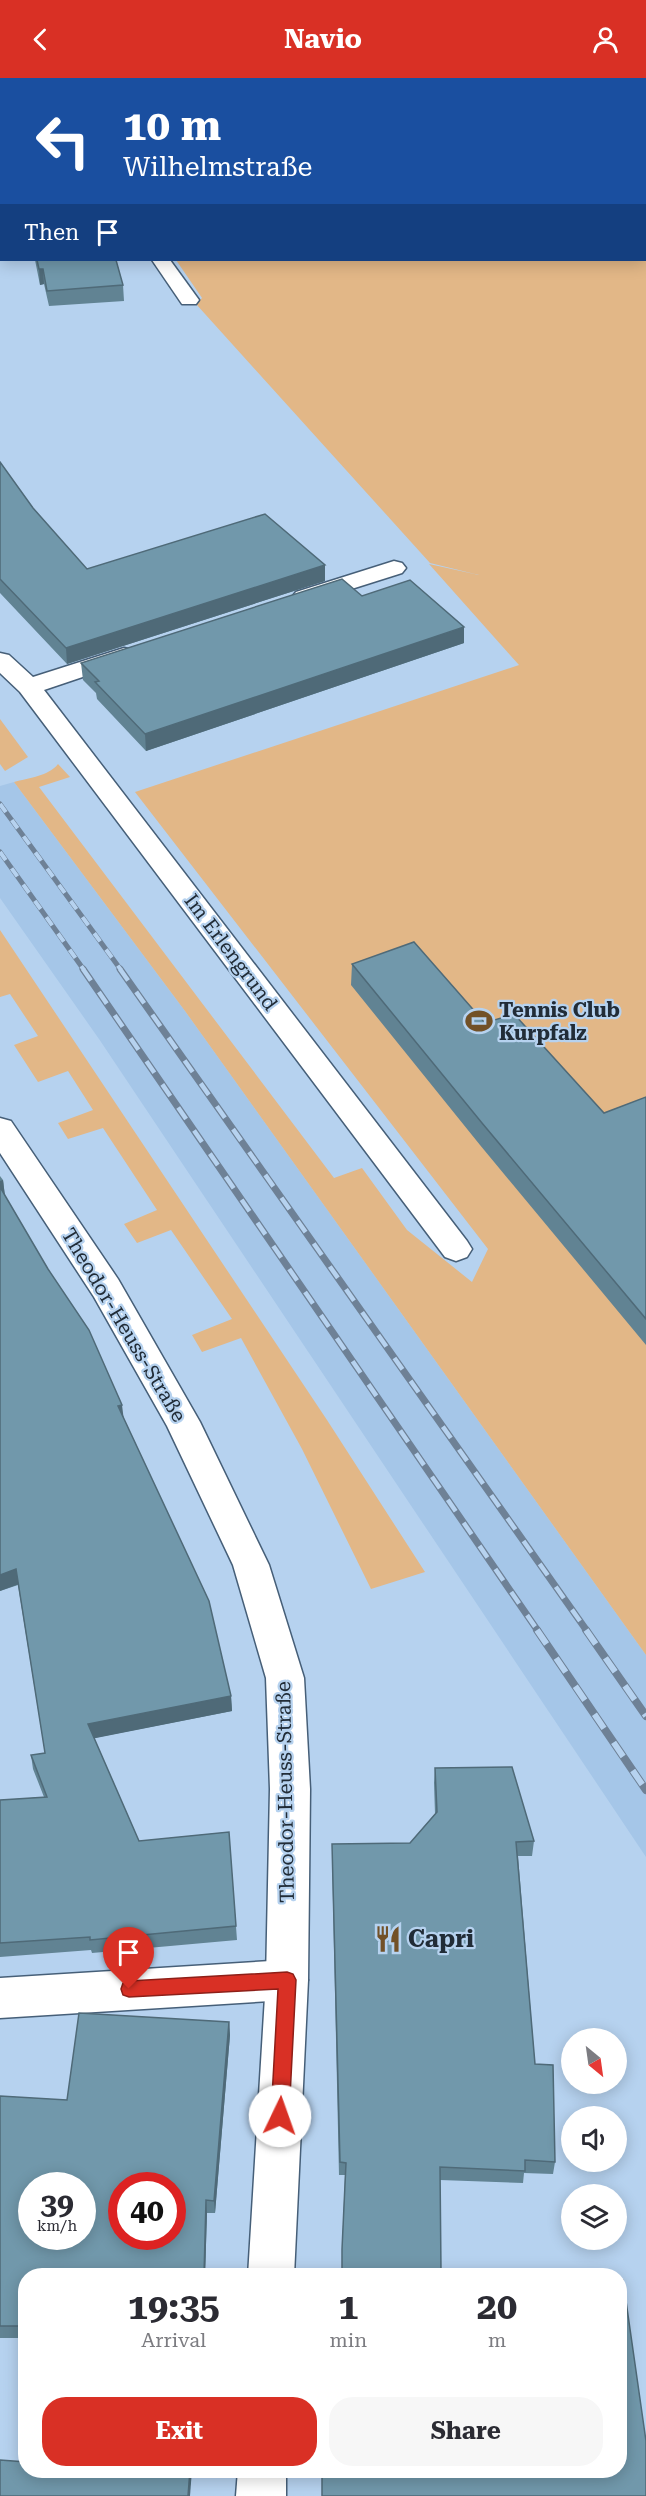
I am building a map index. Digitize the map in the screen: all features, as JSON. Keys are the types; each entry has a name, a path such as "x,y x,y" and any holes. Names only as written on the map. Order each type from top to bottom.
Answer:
{"street":[{"path":"162,261 189,300"},
{"path":"284,603 394,568"},
{"path":"29,687 140,650"},
{"name":"Im Erlengrund","path":"0,660 29,687 456,1249"},
{"name":"Theodor-Heuss-Straße","path":"0,1129 106,1288 142,1346 183,1422 251,1565 269,1615 285,1678 290,1790 287,1980 272,2268"},
{"path":"0,1998 287,1980"},
{"path":"261,2496 262,2478"}],"shaded area":[{"path":"177,261 646,261 646,1655 185,1011 14,782 44,774 58,764 70,777 39,787 334,1178 362,1168 407,1230 472,1282 488,1249 135,792 519,665 429,564 479,575 430,563 196,304 202,298"},
{"path":"0,719 28,757 5,771 0,764"},
{"path":"14,782 185,1011 646,1655 646,1857 99,1039 0,898 0,786"},
{"path":"0,930 327,1420 425,1572 371,1589 302,1449 241,1338 202,1352 192,1335 232,1319 171,1230 137,1243 124,1224 157,1210 103,1128 68,1139 58,1123 93,1110 68,1071 38,1082 14,1045 38,1036 10,994 0,997"}],"building":[{"path":"37,261 116,261 123,285 47,291 43,269 39,269"},
{"path":"0,462 33,508 87,569 265,514 325,565 66,648 0,579"},
{"path":"342,579 362,596 410,580 464,627 145,734 95,682 99,681 81,663"},
{"path":"414,942 485,1023 514,1014 604,1113 646,1097 646,1319 352,964"},
{"path":"0,1187 48,1269 89,1330 122,1405 118,1406 209,1601 231,1696 88,1724 139,1841 229,1832 236,1926 90,1940 90,1937 0,1943 0,1800 47,1797 31,1755 45,1753 16,1569 0,1575"},
{"path":"512,1767 534,1841 516,1842 535,2064 553,2065 555,2162 525,2160 525,2171 440,2167 441,2268 342,2268 346,2163 340,2162 332,1844 410,1843 437,1812 435,1768"},
{"path":"79,2013 229,2022 214,2201 206,2200 204,2268 18,2268 18,2326 0,2326 0,2096 67,2100"},
{"path":"627,2308 646,2441 646,2496 322,2496 322,2478 627,2478"},
{"path":"0,2460 18,2461 18,2478 189,2478 188,2496 0,2496"}],"railway":[{"path":"0,804 121,970"},
{"path":"0,852 84,970"},
{"path":"83,969 538,1631"},
{"path":"120,969 587,1631"},
{"path":"537,1630 646,1790"},
{"path":"586,1630 646,1716"}],"place":[{"name":"Tennis Club Kurpfalz","path":"479,1021"},
{"name":"Capri","path":"388,1939"}],"route":[{"path":"129,1989 287,1980 280,2116"}]}
